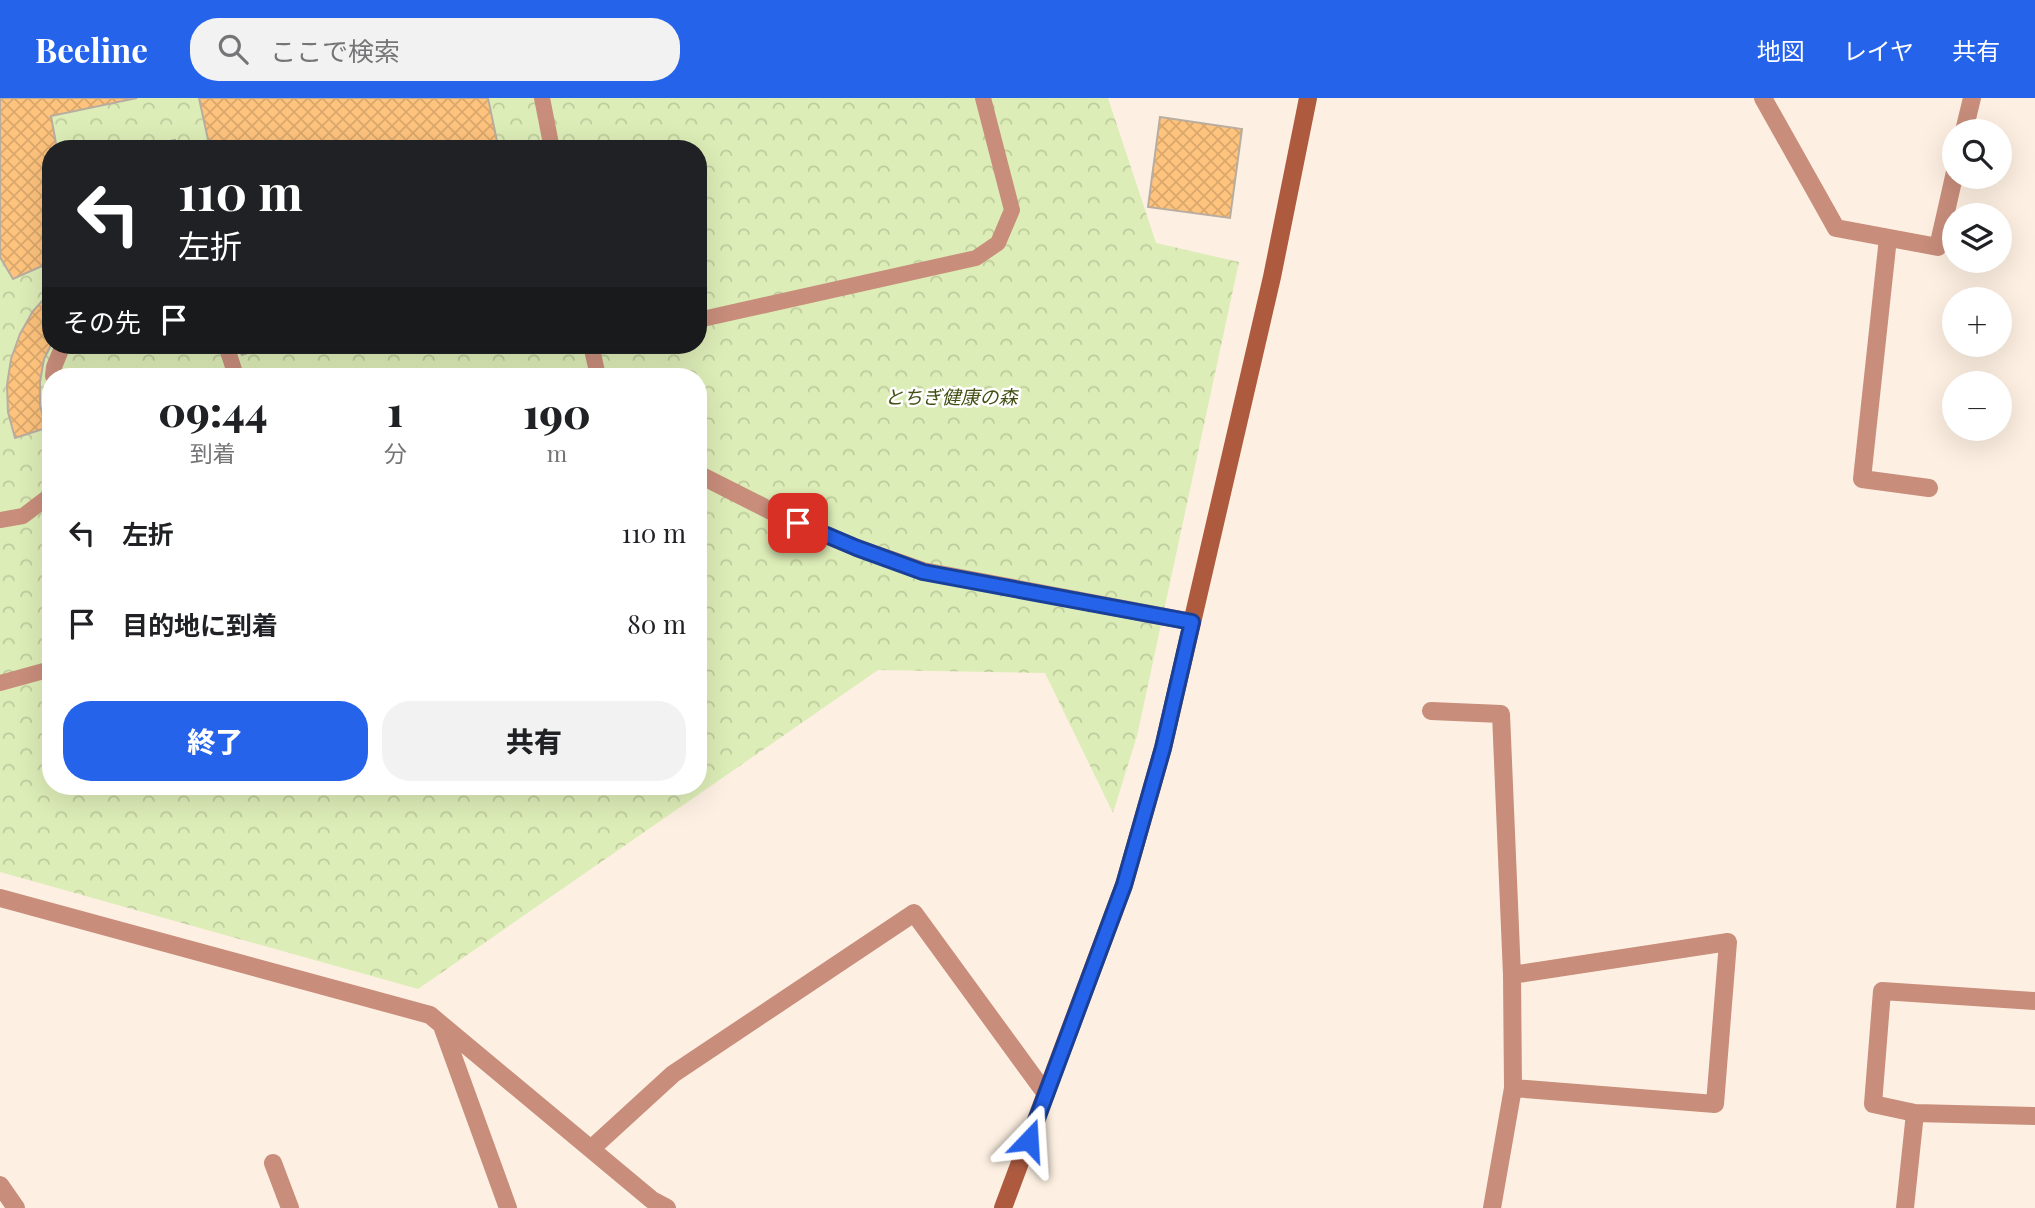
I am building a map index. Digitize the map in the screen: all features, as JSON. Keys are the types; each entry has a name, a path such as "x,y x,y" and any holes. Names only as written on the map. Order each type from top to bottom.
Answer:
{"street":[{"path":"1003,1208 1124,885 1163,748 1272,277 1308,98"},
{"path":"1763,98 1836,228 1938,247 1951,189"},
{"path":"1967,119 1972,98"},
{"path":"1888,238 1862,479 1930,488"},
{"path":"707,479 779,515 923,572 1192,622"},
{"path":"1431,711 1502,714 1512,975 1513,1088 1492,1208"},
{"path":"0,898 430,1015 652,1200 667,1208"},
{"path":"591,1149 673,1074 914,913 1046,1094"},
{"path":"1512,975 1728,942 1715,1104 1513,1088"},
{"path":"2035,1001 1882,991 1873,1104 1915,1113 2035,1116"},
{"path":"442,1026 508,1208"},
{"path":"1905,1208 1915,1113"},
{"path":"273,1163 290,1208"},
{"path":"0,1185 16,1208"}],"lane":[{"path":"542,98 550,140"},
{"path":"707,318 976,258 998,243 1012,210 983,98"},
{"path":"0,520 23,516 42,502"},
{"path":"0,683 42,671"}],"green space":[{"name":"とちぎ健康の森","path":"0,98 1108,98 1156,243 1239,262 1137,736 1113,813 1045,673 878,670 707,789 707,368 42,368 42,795 698,795 418,989 0,872"}],"building":[{"path":"0,98 137,98 51,116 55,140 42,140 42,266 13,279 0,257"},
{"path":"199,98 488,98 497,140 208,140"},
{"path":"1160,117 1242,129 1230,218 1148,207"},
{"path":"42,301 42,354 46,354 40,382 42,429 15,438 8,412 7,385 11,359 20,334"}],"route":[{"path":"798,523 923,572 1192,622 1163,748 1124,885 1029,1140"}]}
